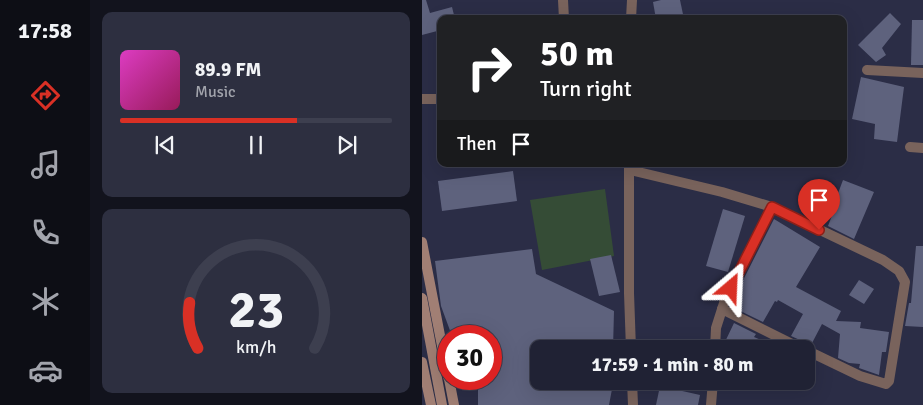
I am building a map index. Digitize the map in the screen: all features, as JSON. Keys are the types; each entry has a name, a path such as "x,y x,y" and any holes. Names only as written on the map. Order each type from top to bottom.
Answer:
{"main road":[{"path":"422,242 438,325"},
{"path":"422,298 442,405"},
{"path":"422,362 431,405"},
{"path":"451,390 454,405"}],"street":[{"path":"563,0 564,15"},
{"path":"631,15 632,0"},
{"path":"867,70 922,73"},
{"path":"422,99 437,99"},
{"path":"910,147 922,148"},
{"path":"631,340 629,167 772,207 883,260 899,271 905,282 890,381 886,384 860,376 815,354"},
{"path":"715,340 716,328 722,309 772,207"},
{"path":"722,309 784,340"},
{"path":"632,390 633,405"},
{"path":"710,405 712,390"}],"green space":[{"path":"605,189 614,256 542,270 530,200"}],"building":[{"path":"422,0 426,0 430,13 452,7 454,15 437,15 437,31 422,35"},
{"path":"680,0 683,15 655,15 653,2"},
{"path":"890,13 901,24 882,48 886,55 876,62 858,45"},
{"path":"912,20 923,20 923,65 911,65"},
{"path":"861,77 904,87 897,142 874,139 875,124 852,119"},
{"path":"513,171 517,201 442,211 438,181"},
{"path":"843,180 874,192 854,239 828,226"},
{"path":"723,209 745,216 728,272 706,266"},
{"path":"774,219 820,247 796,287 841,311 836,321 861,322 860,328 889,332 886,352 882,352 879,375 859,368 860,364 849,363 838,358 840,334 822,324 814,340 800,340 791,336 803,314 778,300 777,302 775,301 763,322 730,306"},
{"path":"916,246 923,246 923,327 905,326 909,303 911,303"},
{"path":"532,249 536,274 614,311 613,340 530,340 530,390 612,390 609,405 478,405 478,390 502,390 502,325 448,325 441,306 435,261"},
{"path":"611,255 620,292 599,296 590,259"},
{"path":"859,280 874,289 864,304 849,295"},
{"path":"734,323 756,334 754,337 761,340 726,340"},
{"path":"659,390 678,390 700,395 698,405 656,405"}],"route":[{"path":"731,288 772,207 819,230"}]}
